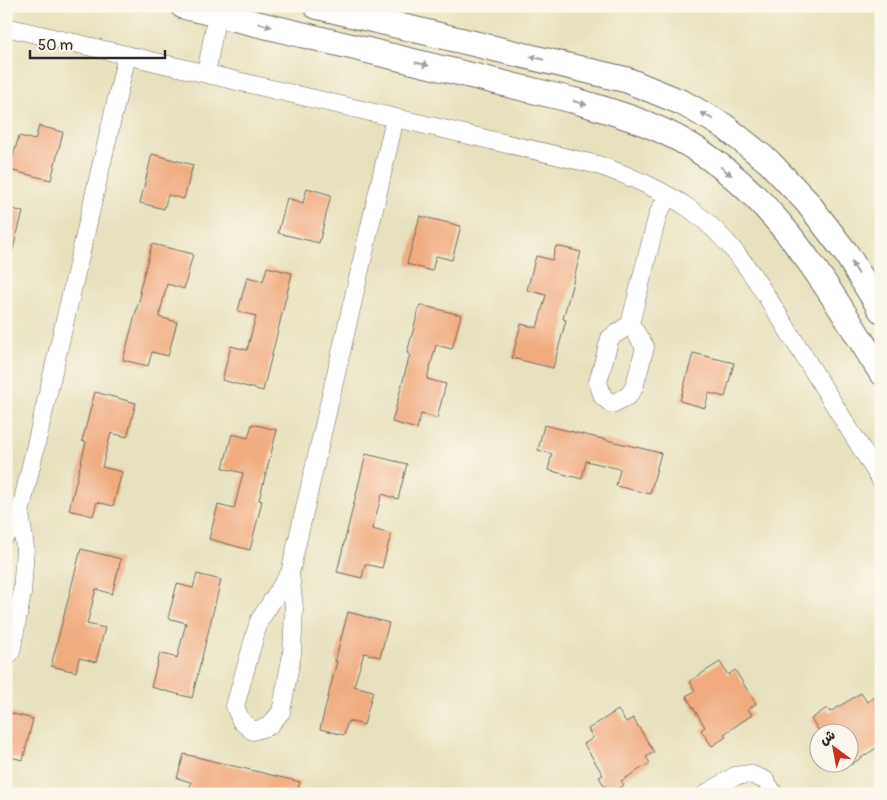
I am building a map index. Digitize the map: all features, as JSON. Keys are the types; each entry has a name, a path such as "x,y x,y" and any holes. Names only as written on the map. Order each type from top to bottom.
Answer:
{"main road":[{"path":"183,6 572,100 623,115 666,132 704,155 747,187 782,224 817,272 881,372"},
{"path":"316,6 627,80 683,103 724,126 769,162 807,202 846,253 881,310"},
{"path":"480,78 487,47"}],"street":[{"path":"206,74 217,14"},
{"path":"6,27 598,165 630,176 691,210 725,239 756,280 881,480"},
{"path":"6,535 20,513 127,55"},
{"path":"290,573 259,621 235,706 241,722 253,731 269,726 281,712 292,654 294,608 290,573 395,118"},
{"path":"630,324 658,214 668,196"},
{"path":"6,658 11,652 22,594 25,548 20,513"},
{"path":"706,794 735,776 750,774 766,780 774,794"}],"building":[{"path":"39,126 63,132 51,180 9,170 19,136 35,140"},
{"path":"152,154 193,165 184,199 168,195 164,209 140,203"},
{"path":"307,188 331,195 319,243 278,233 287,198 303,203"},
{"path":"6,207 23,212 11,256 6,255"},
{"path":"420,216 461,226 452,260 436,256 432,271 407,264"},
{"path":"152,244 193,254 184,289 167,284 159,317 177,322 168,356 152,352 148,366 123,360"},
{"path":"556,246 581,252 563,319 566,320 553,368 512,358 521,324 537,328 546,295 527,290 536,256 552,260"},
{"path":"267,267 292,273 263,391 222,380 231,346 247,350 256,316 238,311 247,277 263,281"},
{"path":"420,305 461,315 452,349 436,345 427,379 446,384 437,418 421,414 417,429 392,422 410,354 407,353"},
{"path":"693,353 734,363 725,397 709,393 705,408 680,401"},
{"path":"95,392 136,403 127,437 111,433 102,467 122,472 113,506 97,502 93,516 69,510 86,442 82,441"},
{"path":"252,424 277,430 259,500 262,501 250,550 209,539 218,505 234,509 243,473 223,468 232,434 248,438"},
{"path":"544,425 661,453 650,494 616,486 620,469 586,461 582,479 548,470 552,454 538,450"},
{"path":"366,454 407,464 398,499 382,494 372,529 391,534 382,568 365,564 362,578 337,572"},
{"path":"81,549 121,559 112,594 96,589 87,624 105,628 96,662 79,658 76,672 51,666"},
{"path":"197,574 221,580 192,698 151,687 160,653 177,658 186,623 168,618 177,584 193,588"},
{"path":"348,612 389,623 380,657 364,653 354,686 373,691 364,725 348,721 344,735 320,729"},
{"path":"720,662 728,675 735,670 756,704 748,709 752,715 724,734 726,737 712,746 701,730 705,727 686,696 695,691 690,681"},
{"path":"861,693 867,702 876,696 881,704 881,745 860,759 860,722 813,722 811,719 827,708 830,712"},
{"path":"618,710 626,722 633,718 654,752 646,757 650,763 621,781 624,785 609,794 599,777 603,775 584,744 593,738 588,729"},
{"path":"6,712 33,719 23,760 6,756"},
{"path":"184,754 300,782 297,794 189,794 191,782 177,778"}]}
